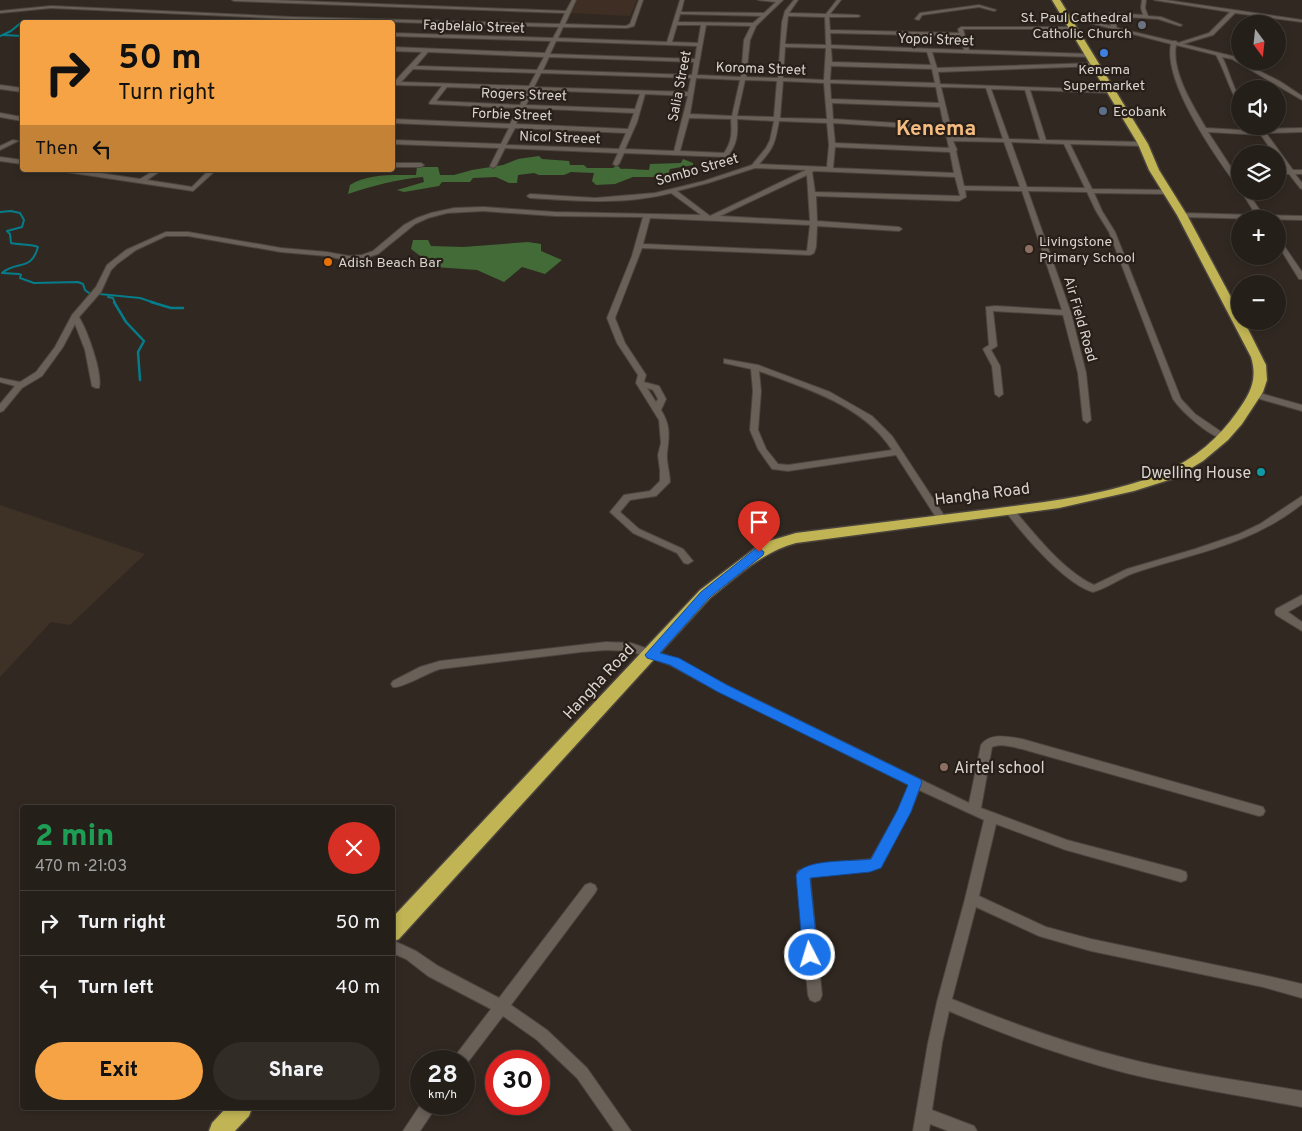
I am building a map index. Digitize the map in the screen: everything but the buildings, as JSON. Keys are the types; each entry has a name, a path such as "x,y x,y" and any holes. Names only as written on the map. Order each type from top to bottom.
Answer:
{"highway":[{"name":"Hangha Road","path":"395,930 652,655 705,594 759,552 774,544 796,538 1064,504 1151,482 1178,471 1198,459 1224,437 1256,396 1261,369 1257,357 1182,215 1166,192 1143,144 1056,0"},
{"path":"220,1131 239,1110"}],"street":[{"path":"234,0 568,12"},
{"path":"493,166 574,0"},
{"path":"395,21 630,26 637,14 641,0"},
{"path":"669,44 682,0"},
{"path":"760,0 780,0"},
{"path":"734,118 747,40 754,25 766,16 780,0"},
{"name":"Sombo Street","path":"530,196 611,199 673,191 754,166 771,146 775,119 778,112 786,14 796,0"},
{"path":"830,169 832,145 827,81 829,64 827,15 839,0"},
{"path":"1144,0 1143,8 1146,16"},
{"path":"1156,0 1255,15"},
{"path":"524,11 531,4"},
{"path":"917,19 920,14 979,6 994,10"},
{"path":"0,12 51,7 360,20"},
{"path":"1231,175 1182,89 1171,54 1177,43 1211,34 1233,12"},
{"path":"679,13 766,16"},
{"path":"786,14 858,16"},
{"path":"1115,28 1111,15 1146,16 1164,19 1180,25"},
{"path":"1286,19 1302,21"},
{"path":"966,51 960,29 963,28 1088,22 1231,57"},
{"path":"676,23 754,25"},
{"name":"Salia Street","path":"677,153 687,116 704,24"},
{"path":"828,31 962,34"},
{"name":"Fagbelalo Street","path":"395,34 700,45"},
{"name":"Yopoi Street","path":"782,45 966,51 1093,61"},
{"path":"395,50 697,61"},
{"path":"813,194 954,199 963,197 954,150 929,50"},
{"path":"395,83 426,51"},
{"path":"1217,53 1225,67 1231,86"},
{"path":"829,64 935,68 1093,61"},
{"name":"Koroma Street","path":"411,67 1111,91"},
{"path":"1254,70 1272,80"},
{"path":"1261,70 1302,90"},
{"path":"395,83 691,94"},
{"name":"Rogers Street","path":"445,86 432,103 637,112"},
{"path":"0,87 20,90"},
{"name":"Air Field Road","path":"988,87 1067,313 1082,374 1087,420"},
{"path":"1286,88 1294,87"},
{"path":"1027,88 1043,141"},
{"path":"1286,88 1302,98"},
{"path":"616,164 630,131 643,92"},
{"path":"829,101 942,105"},
{"path":"0,115 20,119"},
{"path":"687,116 829,121 948,128"},
{"name":"Nicol Streeet","path":"395,142 502,148 726,155 732,146 735,135 734,118"},
{"name":"Forbie Street","path":"395,121 630,131"},
{"path":"1204,130 1231,130"},
{"path":"1286,130 1302,130"},
{"path":"951,139 1143,144"},
{"path":"0,148 15,141"},
{"path":"1066,141 1098,211 1112,232 1177,399 1181,406 1190,414 1224,437"},
{"path":"832,145 954,150"},
{"path":"0,159 20,162"},
{"path":"395,165 421,165"},
{"path":"754,166 810,170 830,169 958,175"},
{"path":"1286,166 1302,187"},
{"path":"639,246 811,252 813,247 813,194 810,170"},
{"path":"673,191 700,213 711,217 810,170"},
{"path":"78,172 193,189 211,172"},
{"path":"140,182 156,172"},
{"path":"1286,172 1302,172"},
{"path":"962,188 1166,192"},
{"path":"0,409 19,386 39,374 59,348 75,317 89,298 99,289 108,269 132,248 166,234 188,234 264,245 283,251 326,254 345,259 368,255 382,249 402,230 412,224 439,213 456,210 711,217 899,229"},
{"path":"1182,215 1231,217"},
{"path":"647,216 639,246 611,318 621,342 642,375 640,383 656,388 662,399 656,410 663,420 665,431 662,455 665,470 664,482 652,494 627,497 614,512 636,531 680,551 688,561"},
{"path":"1286,218 1302,218"},
{"path":"1286,253 1301,275"},
{"path":"999,394 996,366 987,349 993,346 989,309 1067,313"},
{"path":"75,317 81,324 94,370 96,386"},
{"path":"727,361 756,367 827,394 860,412 878,425 898,452 942,520"},
{"path":"756,367 757,407 754,430 759,443 775,467 788,468 898,452"},
{"path":"0,380 17,383 19,386"},
{"path":"1256,396 1302,408"},
{"path":"1011,512 1082,584 1094,589 1129,572 1235,540 1273,520 1302,499"},
{"path":"1302,599 1280,612 1302,627"},
{"path":"397,684 424,670 440,665 581,648 631,647 674,662 722,688 974,811 1066,845 1181,876"},
{"path":"974,811 988,745 992,741 1000,740 1022,744 1259,811"},
{"path":"815,995 803,875 805,872 870,866 876,863 904,812 916,782"},
{"path":"921,1131 944,1002 972,899 991,818"},
{"path":"469,1050 590,889"},
{"path":"972,899 1044,932 1091,945 1302,991"},
{"path":"395,947 411,954 433,971 502,1007 542,1035 582,1073 623,1131"},
{"path":"944,1002 1100,1059 1182,1078 1302,1099"},
{"path":"923,1114 969,1131"},
{"path":"411,1131 422,1115"}],"shaded area":[{"path":"575,0 637,0 630,16 568,13"},
{"path":"0,505 145,554 70,625 51,622 0,677"}],"green space":[{"path":"539,156 542,159 569,161 570,165 584,165 587,168 613,168 617,165 621,169 649,170 650,164 681,163 683,159 693,163 693,165 670,169 667,177 633,177 615,184 596,185 592,181 594,173 571,172 564,175 539,175 534,173 518,175 517,183 509,183 496,177 473,178 470,182 442,182 439,186 404,192 397,190 424,182 423,177 385,183 348,194 350,185 357,181 382,176 416,175 417,167 438,167 440,175 454,175 503,165 518,159"},
{"path":"413,240 428,240 431,246 463,247 528,242 541,244 541,251 562,260 545,274 522,267 504,282 477,270 435,267 411,249"}],"waterway":[{"path":"0,36 11,31 20,24"},
{"path":"3,35 20,36"},
{"path":"0,212 11,211 20,213 24,220 22,227 7,231 10,234 11,243 38,247 32,260 2,273 19,274 21,275 20,278 34,283 78,282 83,284 85,290 89,293 140,298 155,303"},
{"path":"108,297 113,298 115,303"},
{"path":"114,302 126,322 144,341 138,352 140,380"},
{"path":"151,302 171,308 183,308"}],"place":[{"name":"St. Paul Cathedral Catholic Church","path":"1142,25"},
{"name":"Kenema Supermarket","path":"1104,53"},
{"name":"Ecobank","path":"1103,111"},
{"name":"Livingstone Primary School","path":"1029,249"},
{"name":"Adish Beach Bar","path":"328,262"},
{"name":"Dwelling House","path":"1261,472"},
{"name":"Airtel school","path":"944,767"}],"district":[{"name":"Kenema","path":"936,128"}],"route":[{"path":"759,552 705,594 652,655 674,662 722,688 916,782 904,812 876,863 870,866 805,872 803,875 810,955"}]}
